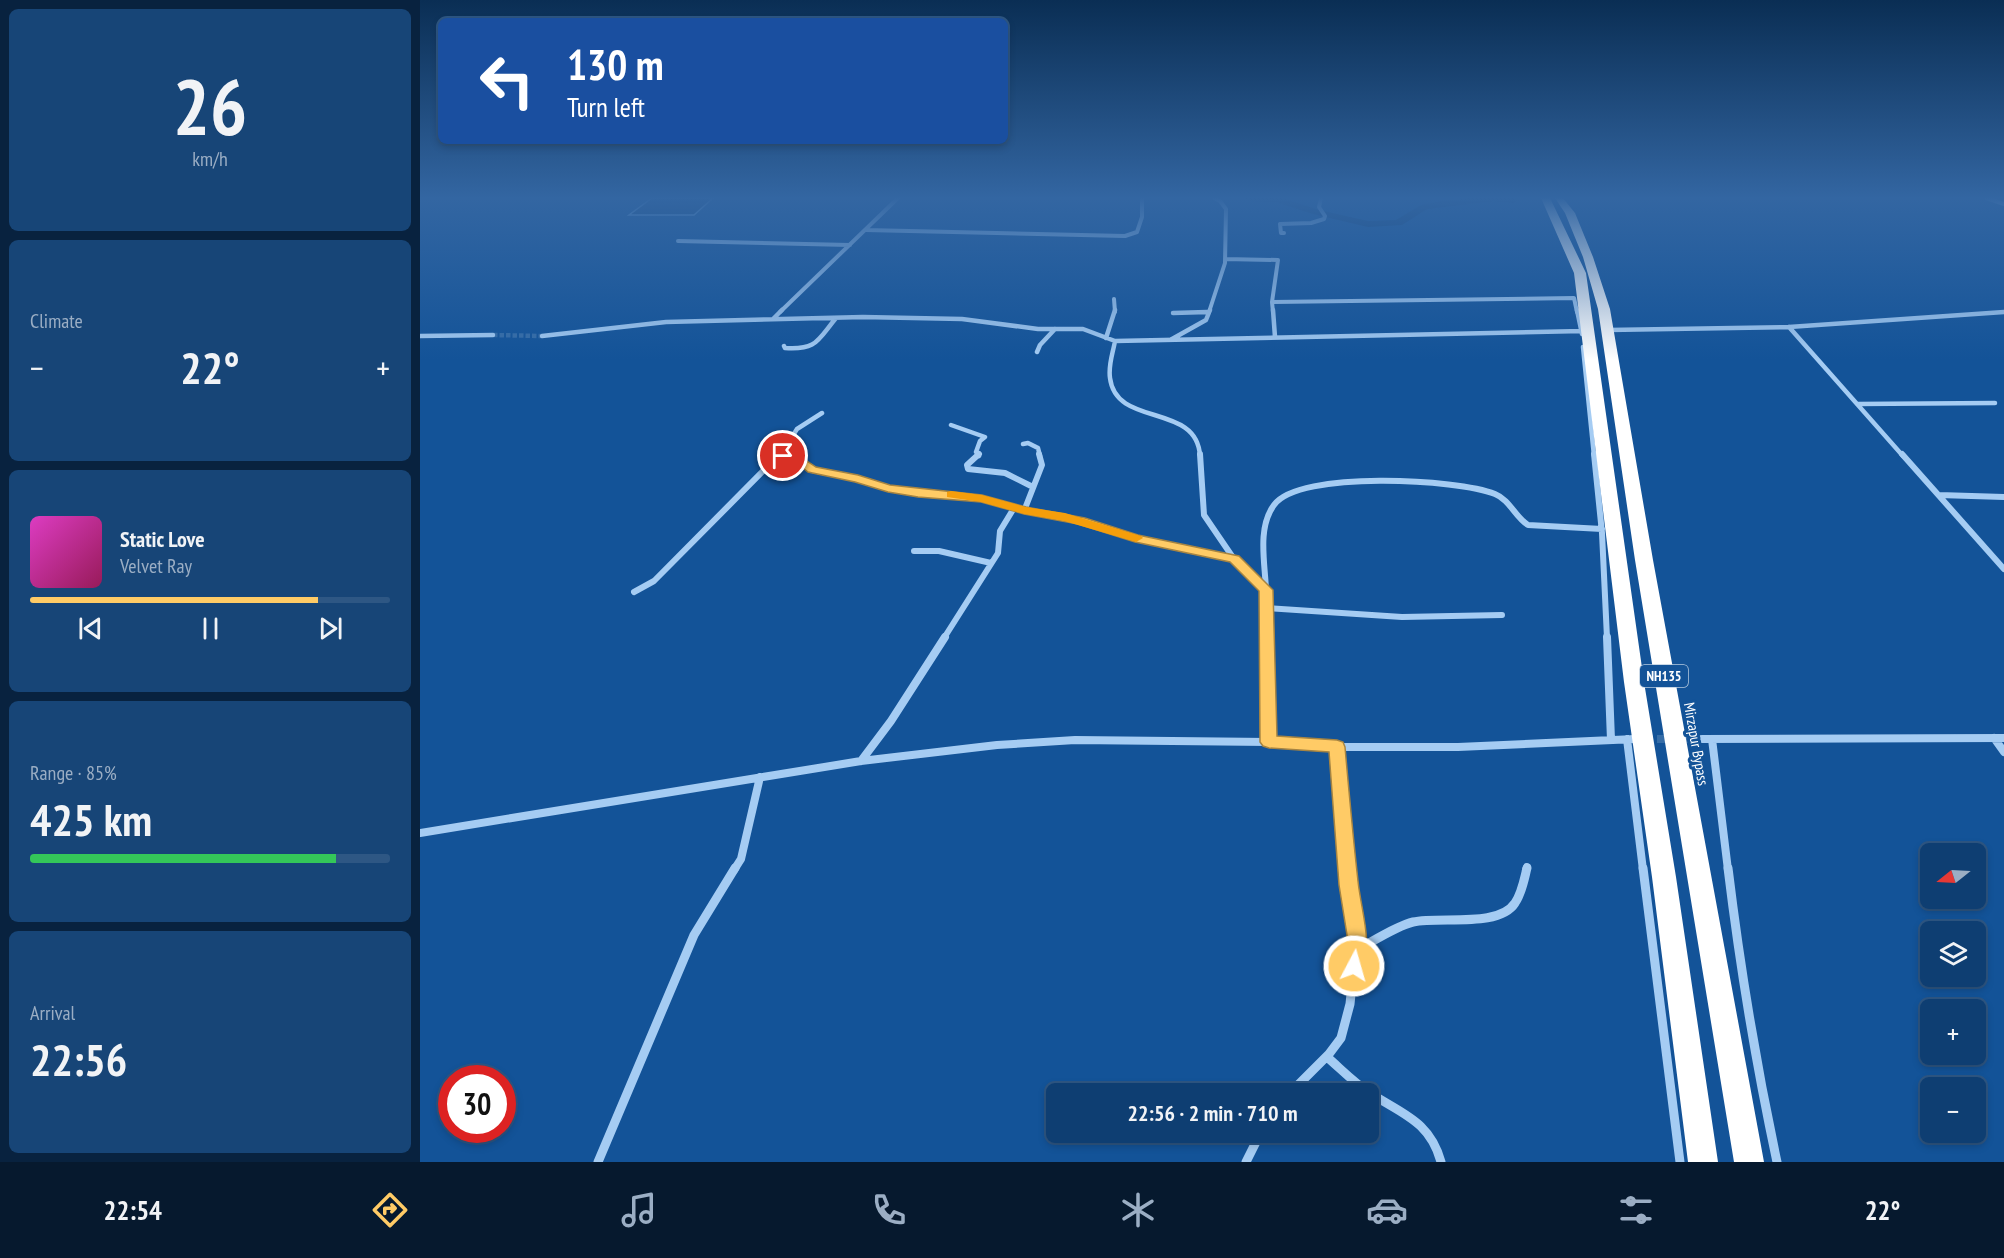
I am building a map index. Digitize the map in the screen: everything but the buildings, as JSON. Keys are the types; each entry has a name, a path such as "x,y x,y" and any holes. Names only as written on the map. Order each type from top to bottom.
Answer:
{"highway":[{"name":"NH135","path":"1570,252 1580,273 1634,682 1664,878 1703,1162"},
{"name":"Mirzapur Bypass","path":"1586,252 1604,309 1608,330 1644,560 1749,1162"}],"street":[{"path":"772,320 842,252"},
{"path":"1172,339 1203,323 1226,264 1224,252"},
{"path":"1225,259 1277,259 1272,302 1275,337"},
{"path":"1272,302 1574,298 1582,331 1602,528 1611,740"},
{"path":"1106,338 1114,315 1114,299"},
{"path":"1173,313 1207,312"},
{"path":"1608,330 1789,327 2004,312"},
{"path":"784,346 792,350 812,346 836,318"},
{"path":"542,336 666,322 836,318 962,319 1056,329 1083,329 1115,341 1582,331"},
{"path":"1789,327 2004,569"},
{"path":"1037,352 1040,345 1056,329"},
{"path":"420,336 493,335"},
{"path":"1115,341 1111,383 1120,397 1137,409 1183,422 1195,435 1200,450 1204,515 1234,559 1266,590"},
{"path":"1857,404 1995,403"},
{"path":"634,592 654,581 780,456 797,429 822,413"},
{"path":"951,425 985,436 977,448 976,452 980,455 967,465 968,469 1005,473 1033,487"},
{"path":"1023,444 1028,443 1038,448 1042,460 1024,511"},
{"path":"780,456 794,455 812,470 858,479 888,488 918,493 968,496 1024,511 1065,517 1135,538 1234,559"},
{"path":"1269,742 1265,534 1269,513 1284,496 1307,486 1352,481 1472,489 1493,493 1506,500 1518,519 1528,525 1602,528"},
{"path":"1939,495 2004,497"},
{"path":"861,760 891,721 992,563 1000,547 1000,531 1014,508"},
{"path":"914,551 939,551 992,563"},
{"path":"1266,608 1402,617 1502,615"},
{"path":"1994,738 2004,752"},
{"path":"1777,1162 1757,1066 1738,952 1707,739 2004,738"},
{"path":"420,834 861,760 879,760 997,745 1075,740 1269,742 1337,747 1458,747 1631,739 1680,1162"},
{"path":"1300,1083 1327,1057 1341,1038 1347,1022 1354,966 1357,935 1348,885 1337,747"},
{"path":"598,1162 694,935 725,882 738,866 746,844 760,777"},
{"path":"1355,951 1411,922 1426,919 1503,916 1518,901 1527,867"},
{"path":"1327,1057 1355,1082 1413,1116 1437,1144 1441,1162"},
{"path":"1246,1162 1256,1143"}],"tunnel":[{"path":"493,335 542,336"},
{"path":"1645,739 1702,739"}],"slow traffic":[{"path":"951,494 982,498 1024,511 1065,517 1136,538"}],"route":[{"path":"783,456 794,455 812,470 858,479 888,488 982,498 1024,511 1065,517 1135,538 1234,559 1266,590 1269,742 1337,747 1348,885 1357,935 1354,966"}]}
